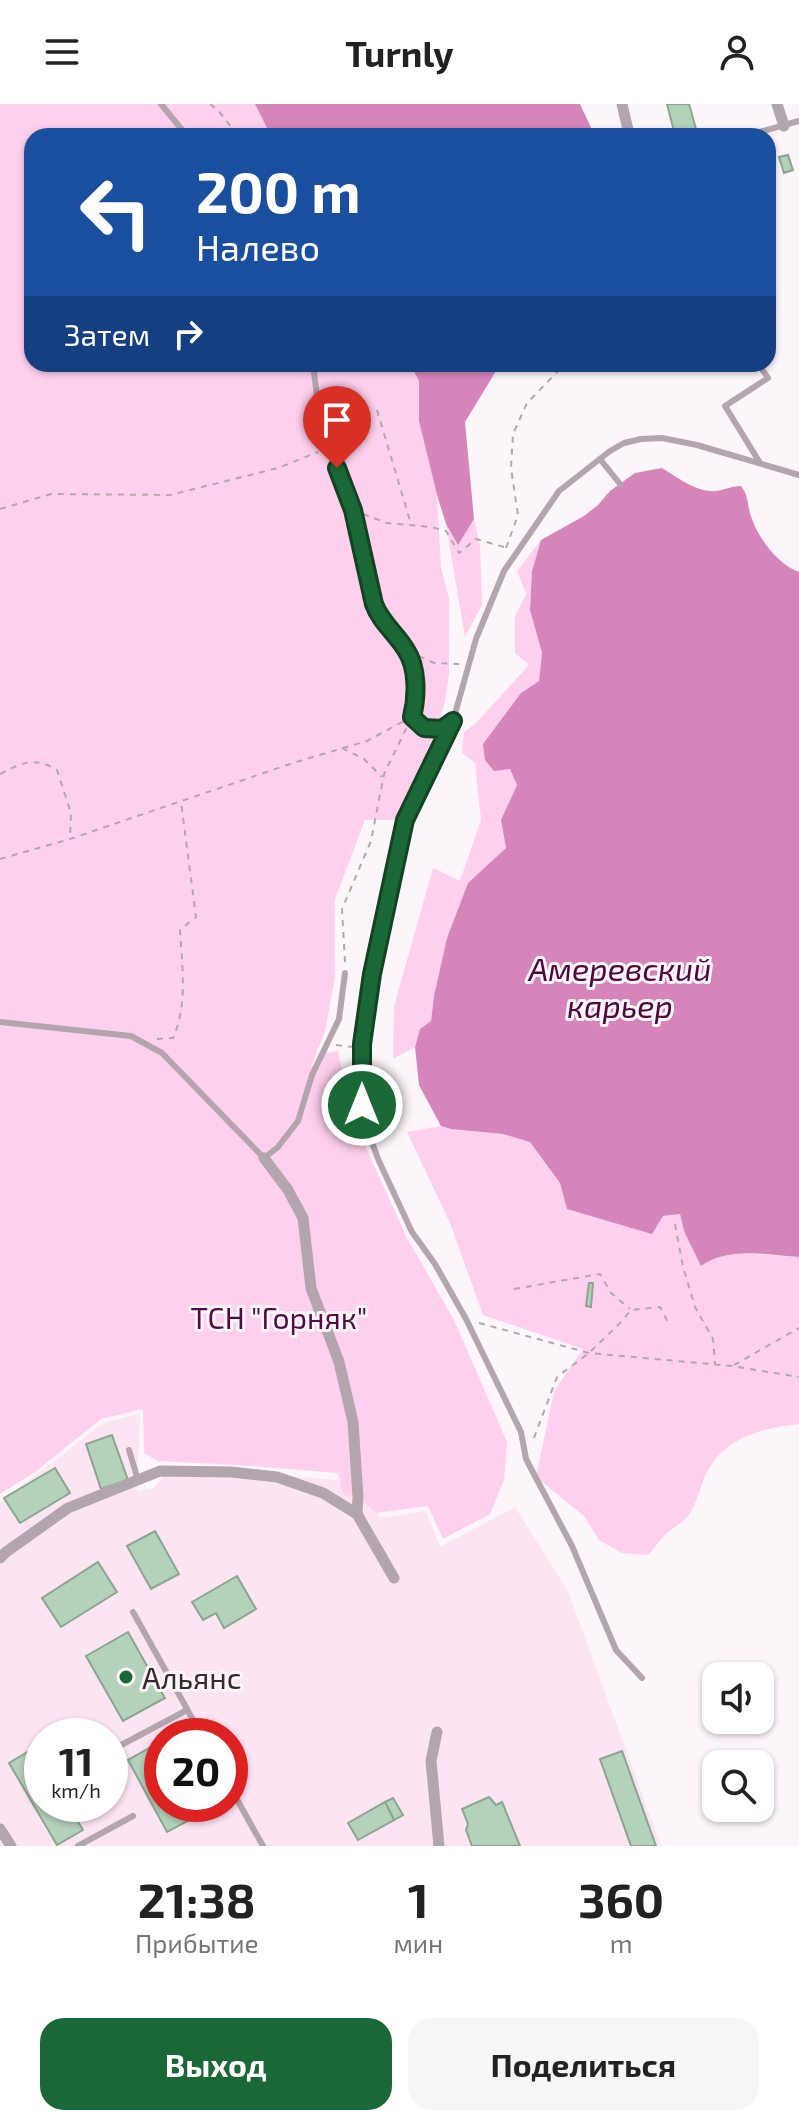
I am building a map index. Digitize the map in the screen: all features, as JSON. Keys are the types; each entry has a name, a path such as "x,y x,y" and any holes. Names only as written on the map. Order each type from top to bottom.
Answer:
{"street":[{"path":"622,104 628,128"},
{"path":"777,104 784,126"},
{"path":"264,1158 288,1190 303,1218 311,1288 339,1362 353,1422 357,1514 394,1578"},
{"path":"2,1555 68,1508 160,1471 231,1472 277,1477 323,1493 357,1514"},
{"path":"437,1732 431,1761 439,1846"},
{"path":"0,1829 11,1846"}],"lane":[{"path":"161,104 180,128"},
{"path":"776,128 799,121"},
{"path":"314,372 318,405 329,447 353,510 374,604 379,618 407,651 415,669 412,717 424,728 442,729 453,721"},
{"path":"760,463 725,406 768,378 764,372"},
{"path":"642,1678 616,1650 572,1546 526,1459 521,1432 466,1319 435,1264 412,1232 378,1159 362,1105 362,1044 370,988 405,820 453,721 476,639 504,571 559,491 624,443 641,439 662,438 697,445 799,475"},
{"path":"600,459 620,484"},
{"path":"0,1022 131,1036 162,1053 264,1158 278,1147 298,1121 312,1075 339,1019 345,973"},
{"path":"129,1450 138,1480"},
{"path":"133,1612 192,1718"},
{"path":"128,1741 187,1710"},
{"path":"78,1846 133,1816"},
{"path":"248,1819 263,1846"}],"path":[{"path":"210,104 232,128"},
{"path":"353,510 387,523 446,531 459,553 476,539 506,548 518,515 511,468 513,434 527,403 557,372"},
{"path":"377,410 411,525"},
{"path":"0,509 51,494 170,495 278,468 329,447"},
{"path":"407,651 434,663 469,664"},
{"path":"0,859 367,741 412,717"},
{"path":"345,973 342,909 371,841 383,778 412,717"},
{"path":"342,748 364,759 383,778"},
{"path":"0,774 32,761 45,763 57,770 71,813 70,839"},
{"path":"140,1041 173,1038 180,1023 183,985 180,930 196,917 180,801"},
{"path":"336,1045 355,1047"},
{"path":"675,1224 695,1307 713,1339 716,1365"},
{"path":"514,1289 600,1274 611,1293 631,1310"},
{"path":"526,1459 557,1377 589,1353 631,1310 660,1307 669,1324"},
{"path":"466,1319 589,1353 732,1366 799,1377"},
{"path":"732,1366 798,1328"}],"shaded area":[{"path":"140,1413 137,1491 153,1489 172,1466 361,1482 380,1518 426,1511 440,1547 515,1507 568,1591 661,1846 0,1846 0,1503 103,1423"}],"green space":[{"name":"ТСН \"Горняк\"","path":"0,104 255,104 267,128 24,128 24,372 414,372 419,381 419,421 437,495 441,568 449,598 449,673 445,703 405,820 365,820 335,899 335,977 325,1031 311,1067 325,1053 338,1051 349,1110 406,1236 455,1322 507,1442 504,1480 490,1514 443,1539 428,1506 376,1513 358,1497 343,1495 338,1473 158,1461 144,1453 143,1409 101,1419 38,1470 0,1494"},
{"path":"474,519 480,546 482,605 465,637 446,524 458,545"},
{"path":"541,540 532,571 530,610 542,653 539,681 521,693 510,768 517,785 501,820 506,848 468,883 447,938 431,1021 420,1029 415,1047 393,1059 394,1006 433,868 460,881 481,820 475,763 462,753 464,732 529,665 515,653 515,617 526,594 517,571"},
{"path":"441,1126 503,1134 531,1142 560,1183 567,1209 663,1216 680,1214 684,1231 711,1259 737,1253 799,1257 799,1424 760,1431 725,1449 708,1470 688,1516 667,1533 648,1555 622,1553 599,1540 584,1516 536,1477 554,1391 583,1349 483,1315 450,1223 407,1132"}],"water":[{"path":"255,104 580,104 591,128 267,128"},
{"path":"414,372 495,372 465,422 474,519 458,545 446,524 419,421 419,381"},
{"name":"Амеревский карьер","path":"662,468 702,490 716,491 741,486 761,537 774,555 799,572 799,1257 736,1254 701,1266 684,1231 680,1214 663,1216 652,1234 567,1209 560,1183 530,1142 503,1134 441,1126 419,1085 415,1047 420,1029 431,1021 447,938 468,883 506,848 501,820 517,785 510,769 494,771 485,760 483,744 521,693 539,681 542,653 530,610 532,571 541,540 584,516 635,473"}],"building":[{"path":"667,104 689,104 696,128 673,128"},
{"path":"788,155 793,170 784,173 779,157"},
{"path":"589,1283 593,1283 591,1307 586,1306"},
{"path":"112,1435 128,1480 101,1489 86,1444"},
{"path":"55,1468 70,1493 20,1523 4,1498"},
{"path":"155,1531 179,1574 151,1589 127,1546"},
{"path":"98,1562 117,1592 61,1627 42,1598"},
{"path":"237,1576 256,1609 224,1628 216,1613 203,1620 192,1602"},
{"name":"Альянс","path":"128,1632 165,1698 128,1718 121,1718 86,1656"},
{"path":"144,1751 144,1790 128,1760"},
{"path":"622,1751 656,1846 631,1846 600,1759"},
{"path":"24,1754 24,1789 9,1763"},
{"path":"489,1797 496,1805 502,1802 520,1846 472,1846 462,1809"},
{"path":"393,1798 403,1815 394,1820 385,1802"},
{"path":"385,1802 394,1820 358,1840 348,1823"},
{"path":"44,1822 78,1822 83,1830 57,1845"},
{"path":"162,1822 186,1822 167,1832"}],"place":[{"name":"Альянс","path":"126,1677"}],"route":[{"path":"337,468 353,510 379,618 407,651 415,669 412,717 424,728 442,729 453,721 405,820 372,974 362,1044 362,1105"}]}
